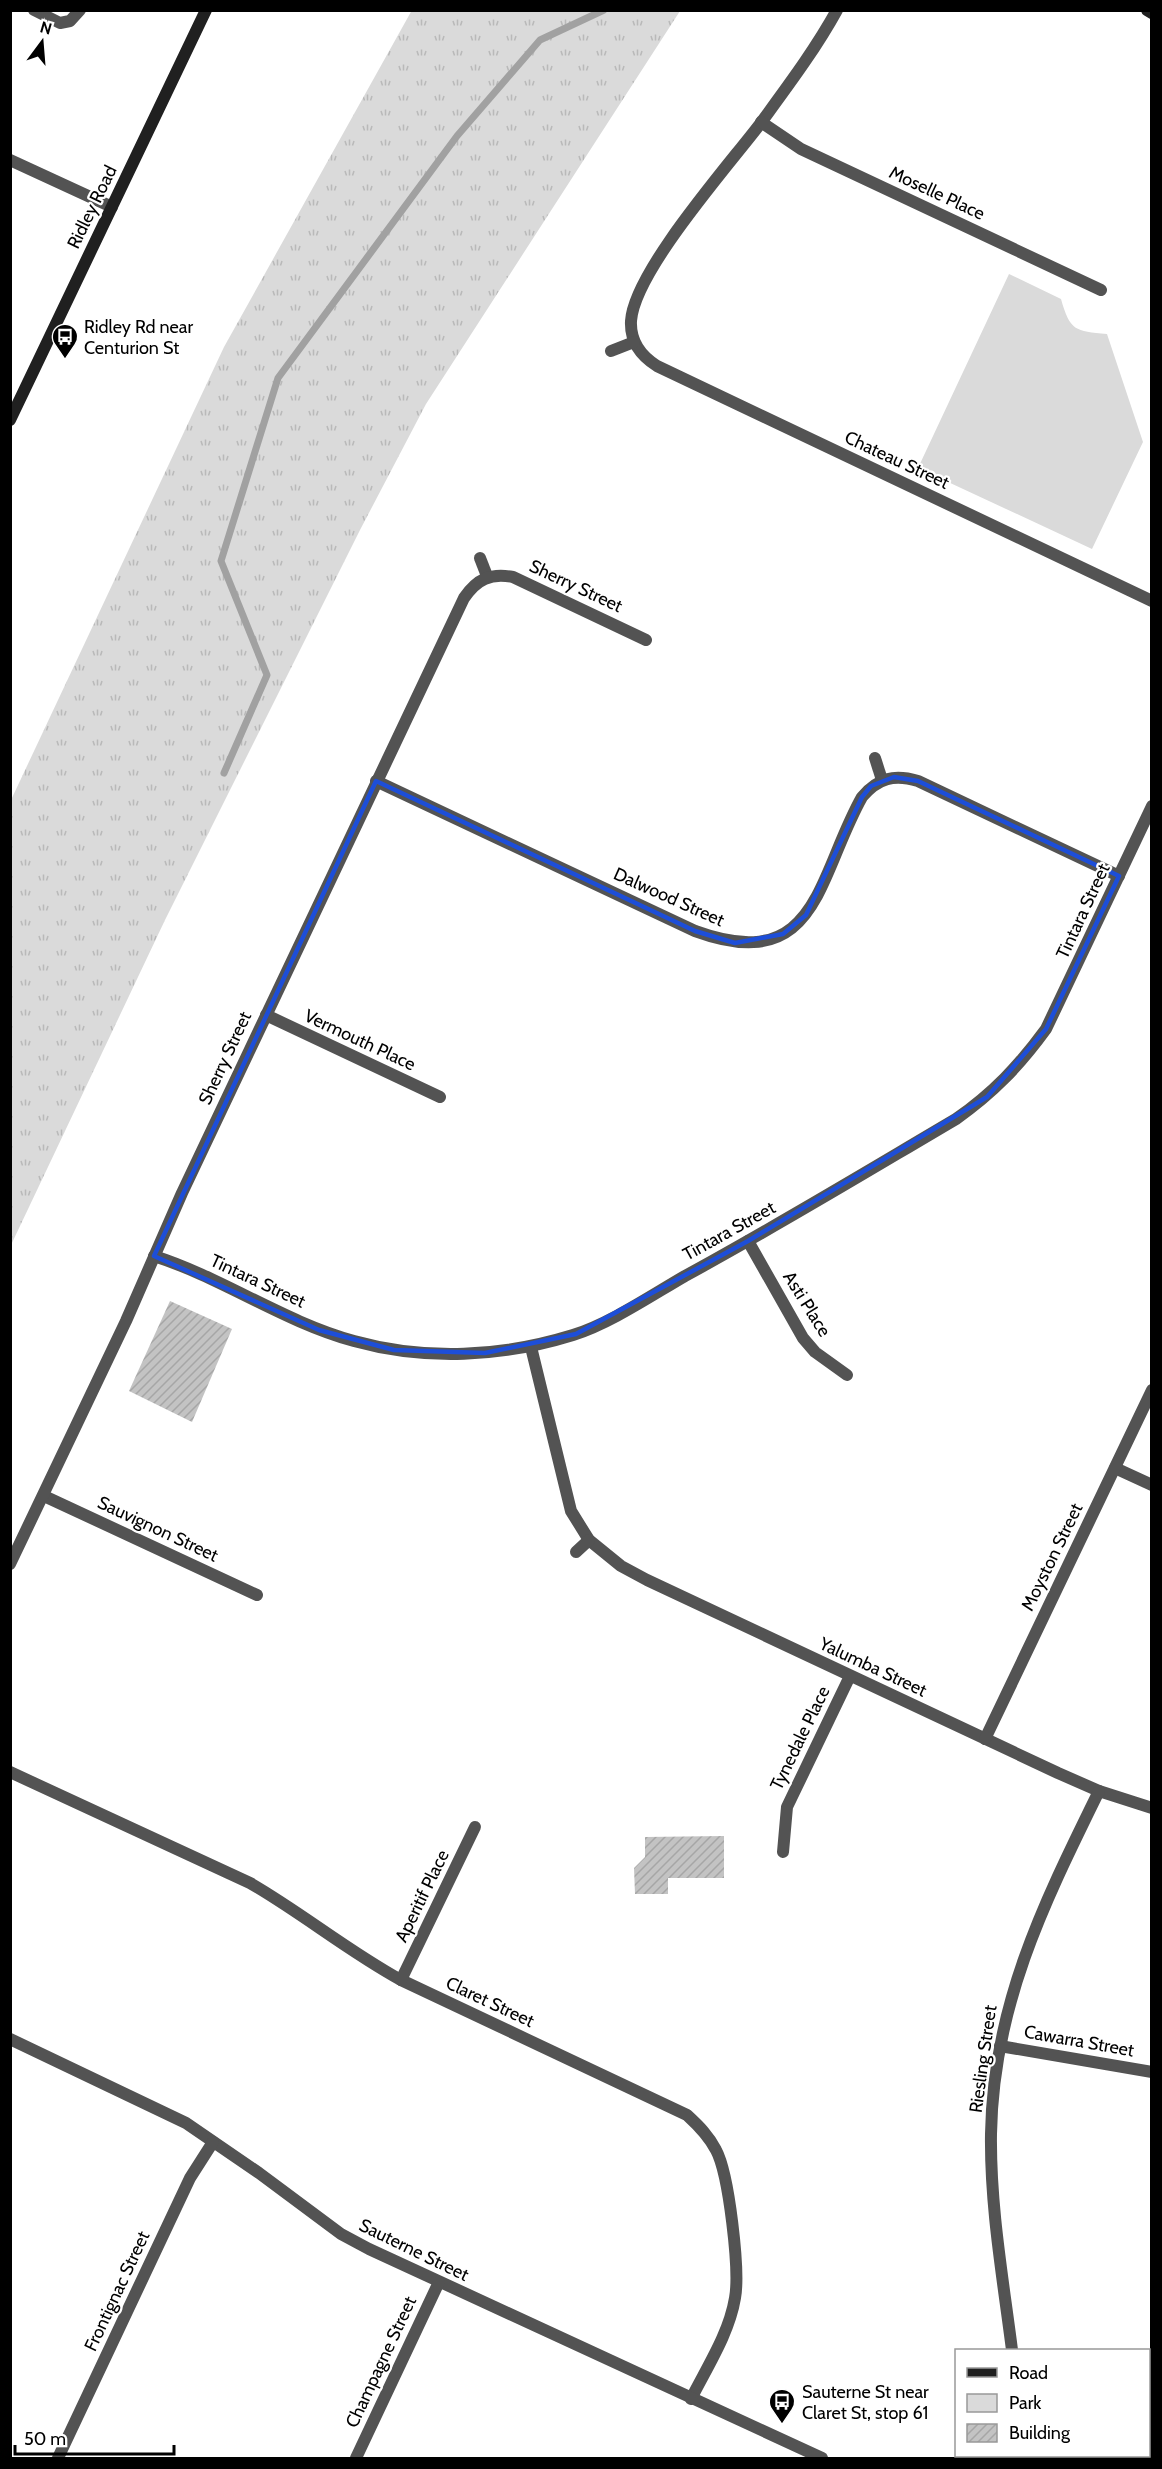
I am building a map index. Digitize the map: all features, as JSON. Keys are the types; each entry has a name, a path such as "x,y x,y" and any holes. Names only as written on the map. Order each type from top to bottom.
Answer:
{"street":[{"path":"34,10 60,23 70,21 80,10"},
{"name":"Ridley Road","path":"10,420 206,10"},
{"path":"611,351 634,342 631,322 633,311 655,264 672,238 761,122 837,10"},
{"path":"1147,10 1152,13"},
{"name":"Moselle Place","path":"761,122 801,149 1101,290"},
{"path":"10,160 112,207"},
{"name":"Chateau Street","path":"634,342 647,360 657,366 1152,601"},
{"path":"480,558 487,576"},
{"name":"Sherry Street","path":"10,1564 126,1321 182,1193 464,598 478,581 487,576 500,575 521,580 646,640"},
{"path":"875,758 882,780 894,777 918,781 1119,876"},
{"name":"Dalwood Street","path":"376,781 695,931 735,943 751,944 783,934 806,915 815,900 855,808 871,786 882,780"},
{"name":"Tintara Street","path":"154,1256 185,1267 320,1330 354,1342 437,1355 485,1353 531,1347 584,1330 748,1241 956,1119 987,1097 1023,1061 1046,1029 1152,806"},
{"name":"Vermouth Place","path":"266,1015 440,1097"},
{"name":"Asti Place","path":"748,1241 803,1338 815,1352 847,1375"},
{"name":"Yalumba Street","path":"531,1347 565,1494 571,1511 589,1540 621,1566 850,1676 1099,1791 1152,1808"},
{"name":"Moyston Street","path":"985,1739 1152,1390"},
{"path":"1115,1468 1152,1485"},
{"name":"Sauvignon Street","path":"44,1496 256,1595"},
{"path":"576,1552 589,1540"},
{"name":"Tynedale Place","path":"783,1852 787,1807 850,1676"},
{"name":"Claret Street","path":"10,1772 250,1883 368,1962 401,1980 687,2115 705,2132 717,2151 724,2171 737,2269 736,2297 729,2324 691,2399"},
{"name":"Riesling Street","path":"1012,2349 993,2193 991,2133 1000,2046 1024,1954 1099,1791"},
{"name":"Aperitif Place","path":"401,1980 475,1827"},
{"name":"Sauterne Street","path":"10,2039 160,2109 260,2173 341,2234 439,2282 822,2458"},
{"name":"Cawarra Street","path":"1000,2046 1152,2072"},
{"name":"Frontignac Street","path":"58,2458 190,2178 213,2142"},
{"name":"Champagne Street","path":"356,2458 439,2282"}],"highlighted area":[{"path":"894,777 918,781 1119,876 1046,1029 987,1097 748,1241 576,1334 485,1353 394,1350 319,1330 154,1256 376,781 695,931 735,943 783,934 806,915 862,797 871,786"}],"green space":[{"path":"412,10 680,11 426,404 360,530 165,920 11,1245 11,800 224,347"},
{"path":"1009,274 1061,299 1067,318 1075,327 1088,332 1107,334 1143,442 1092,549 918,468"}],"building":[{"path":"170,1301 232,1329 192,1422 129,1391"},
{"path":"724,1836 724,1878 668,1878 668,1894 635,1894 634,1868 645,1857 645,1837"}],"waterway":[{"path":"224,773 267,675 221,561 278,378 457,136 540,40 604,10"}],"place":[{"name":"Ridley Rd near Centurion St","path":"65,360"},
{"name":"Sauterne St near Claret St, stop 61","path":"782,2425"}]}
